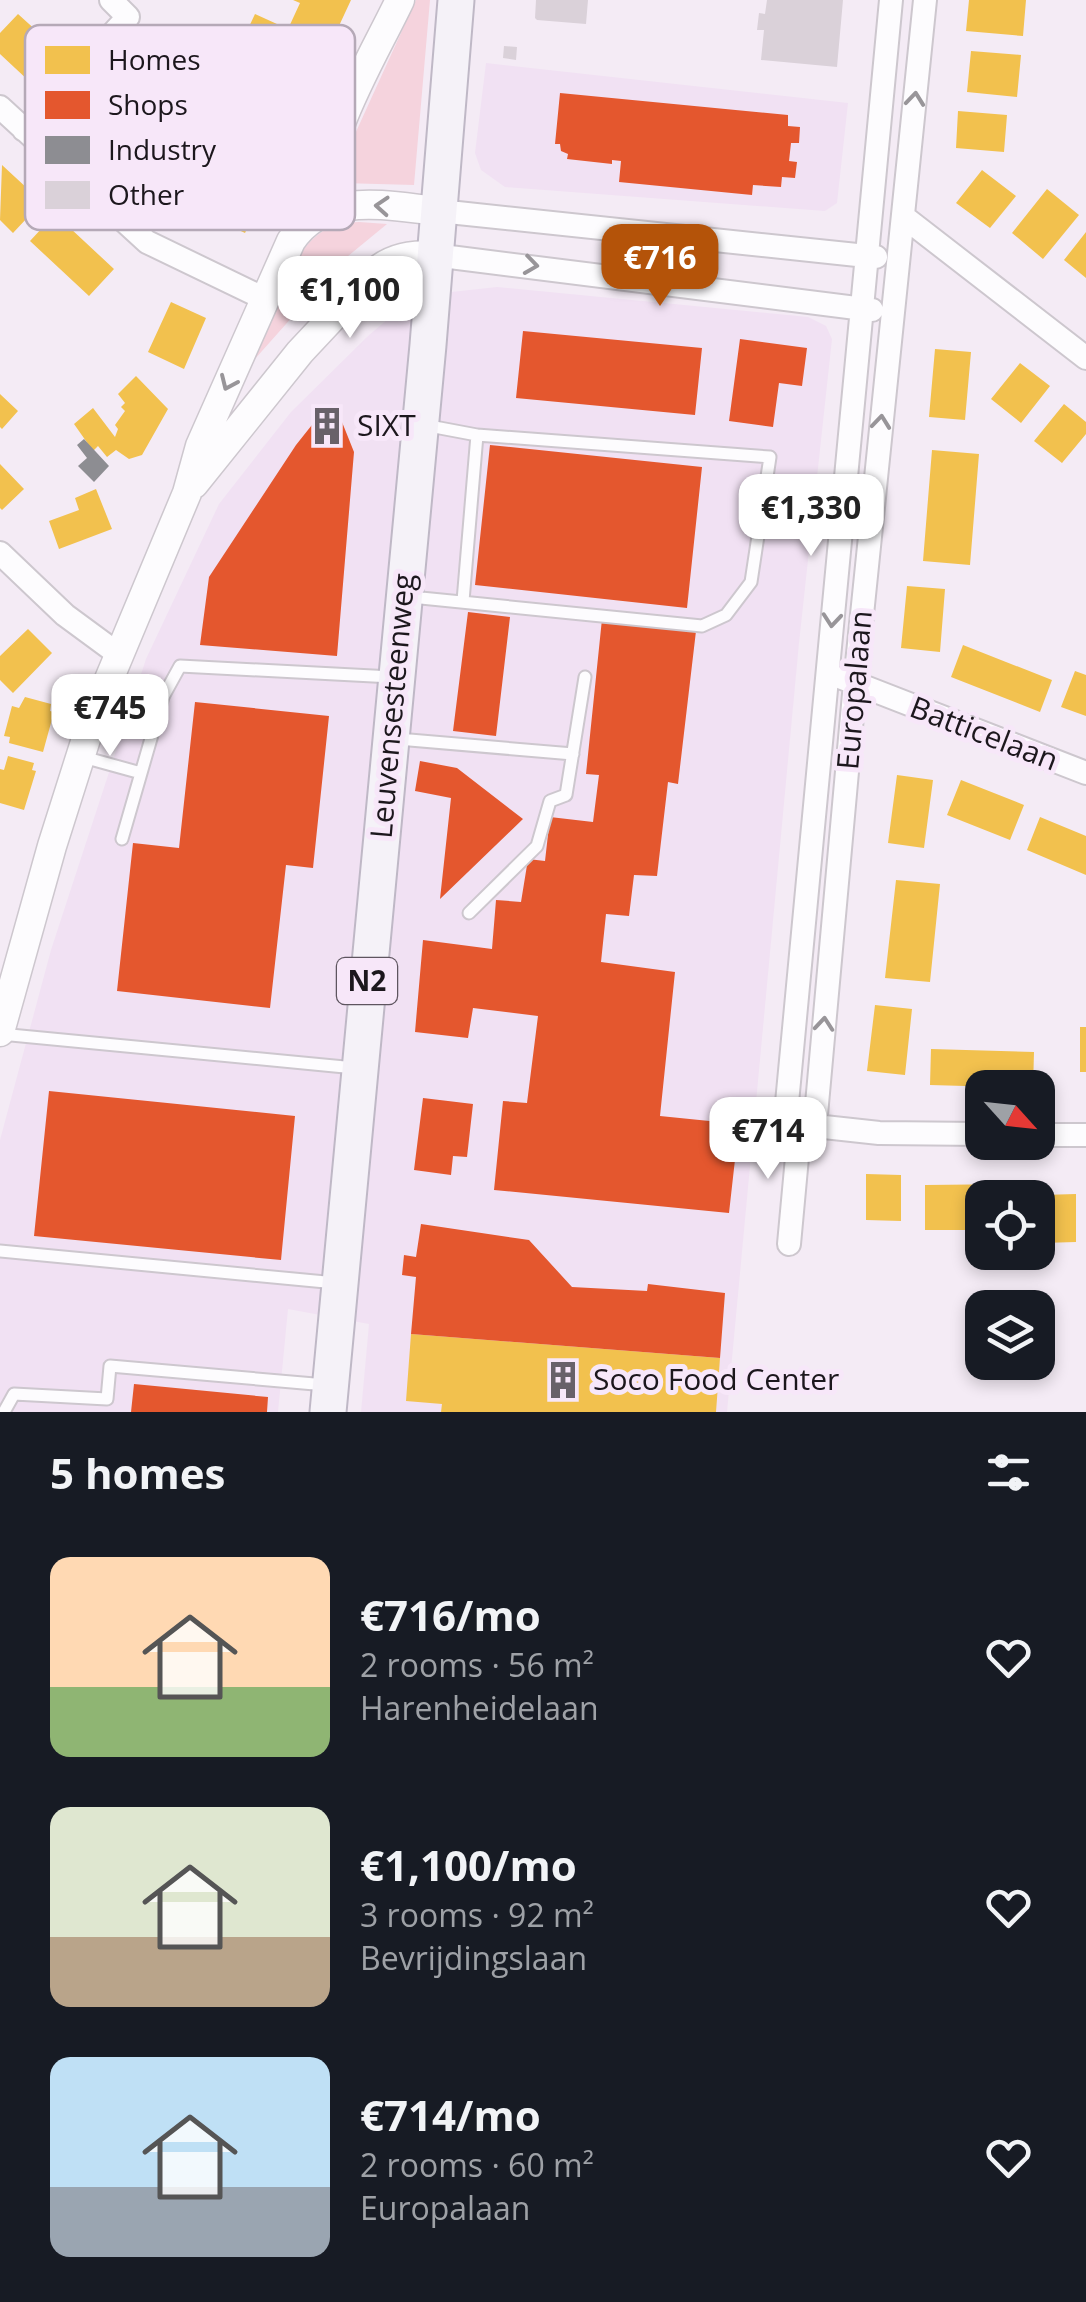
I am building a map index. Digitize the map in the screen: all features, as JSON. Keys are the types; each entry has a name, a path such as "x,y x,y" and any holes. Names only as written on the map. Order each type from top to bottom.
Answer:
{"main road":[{"name":"Leuvensesteenweg","path":"329,1399 421,424 456,0"}],"street":[{"path":"111,0 128,17 121,25"},
{"path":"355,96 400,0"},
{"name":"Europalaan","path":"807,1126 785,1124 890,0"},
{"name":"Europalaan","path":"789,1244 807,1126 925,0"},
{"path":"0,108 24,130"},
{"path":"355,205 899,260"},
{"path":"904,217 1086,358"},
{"path":"134,230 147,242 265,299"},
{"path":"0,1033 80,756 118,654 188,493 200,446 300,230"},
{"path":"188,493 300,352 374,272 408,255 434,255 892,313"},
{"path":"0,553 64,615 118,654"},
{"name":"Batticelaan","path":"827,672 1086,773"},
{"path":"807,1126 965,1134"},
{"path":"1055,1135 1086,1135"}],"lane":[{"path":"404,596 702,626 726,615 750,582 770,456 477,435 421,424"},
{"path":"464,601 477,435"},
{"path":"122,840 163,697 180,666 396,678"},
{"path":"469,913 537,846 550,801 566,796 585,677"},
{"path":"390,738 573,754"},
{"path":"80,756 142,773"},
{"path":"0,1033 359,1069"},
{"path":"0,1252 340,1283"},
{"path":"4,1412 14,1394 107,1399 110,1366 329,1399"}],"shaded area":[{"path":"416,0 430,0 414,185 355,183 355,134"},
{"path":"486,63 848,103 837,203 825,211 505,187 481,170 475,153"},
{"path":"355,222 387,224 342,261 254,360 301,253 326,230 355,230"},
{"path":"497,287 808,317 826,326 832,339 799,643 727,1412 361,1412 369,1324 288,1309 278,1412 0,1412 0,1140 51,950 146,659 219,504 291,412 415,296"}],"building: Homes":[{"path":"293,0 351,0 339,25 290,25 300,3"},
{"path":"969,0 1026,0 1023,36 966,31"},
{"path":"18,14 30,25 25,25 25,77 0,54 0,33"},
{"path":"255,14 279,25 250,25"},
{"path":"971,51 1021,55 1017,97 967,92"},
{"path":"958,111 1007,115 1004,152 956,148"},
{"path":"2,165 25,186 25,220 13,233 0,220"},
{"path":"982,170 1016,196 990,228 956,203"},
{"path":"1047,189 1079,215 1043,259 1012,233"},
{"path":"40,230 72,230 114,269 89,296 30,241"},
{"path":"1086,232 1086,278 1064,260"},
{"path":"171,302 206,318 184,369 148,352"},
{"path":"935,349 971,352 965,420 929,417"},
{"path":"1020,363 1050,386 1021,423 991,399"},
{"path":"136,376 168,409 142,455 129,459 116,450 107,457 98,446 93,451 74,424 93,408 115,437 115,425 125,411 121,407 125,403 118,394"},
{"path":"0,394 18,411 2,429 0,427"},
{"path":"1064,404 1086,422 1086,434 1062,463 1034,441"},
{"path":"932,450 979,454 970,565 923,561"},
{"path":"0,464 24,489 2,510 0,508"},
{"path":"96,489 112,529 59,549 49,521 79,510 75,498"},
{"path":"907,586 945,589 940,652 901,648"},
{"path":"28,629 52,653 13,693 0,680 0,656"},
{"path":"963,645 1052,680 1040,712 951,677"},
{"path":"1075,671 1086,675 1086,716 1061,707"},
{"path":"25,697 51,704 50,711 54,712 43,752 9,743 10,737 4,736 12,706 19,708"},
{"path":"8,756 34,763 32,770 36,771 24,810 0,803 0,769 4,770"},
{"path":"897,775 933,780 924,848 888,843"},
{"path":"961,780 1024,805 1010,840 947,815"},
{"path":"1040,817 1086,836 1086,875 1027,850"},
{"path":"896,880 940,884 930,982 885,978"},
{"path":"875,1005 912,1009 905,1075 867,1071"},
{"path":"1080,1027 1086,1027 1086,1072 1080,1072"},
{"path":"931,1049 1034,1052 1034,1070 965,1070 965,1086 930,1085"},
{"path":"866,1174 901,1175 901,1221 866,1220"},
{"path":"925,1185 965,1185 965,1230 925,1230"},
{"path":"1076,1194 1076,1242 1055,1243 1055,1195"},
{"name":"Soco Food Center","path":"411,1334 720,1358 716,1412 441,1412 442,1404 406,1401"}],"building: Shops":[{"path":"560,93 788,115 788,126 800,127 799,143 791,143 789,161 797,162 795,178 782,177 781,187 753,185 752,195 619,182 621,161 612,160 612,164 567,159 568,154 561,151 560,144 555,144"},
{"path":"523,331 702,348 695,415 516,398"},
{"path":"740,339 807,348 802,386 779,383 773,427 729,421"},
{"path":"327,406 336,407 354,452 337,656 200,645 209,577 296,445"},
{"path":"490,445 702,467 687,608 475,585"},
{"path":"468,612 510,617 496,736 453,731"},
{"path":"602,619 696,631 678,784 668,782 657,876 634,875 629,916 606,914 601,962 675,972 660,1116 739,1124 729,1213 494,1190 503,1101 527,1103 538,1016 473,1008 468,1038 415,1032 423,940 492,949 496,900 521,902 528,859 545,861 550,817 593,822 599,775 586,774"},
{"path":"195,702 329,716 313,868 286,865 270,1008 117,991 133,843 179,848"},
{"path":"420,761 457,768 523,819 440,899 451,798 415,791"},
{"path":"49,1091 295,1116 281,1260 34,1236"},
{"path":"423,1098 473,1104 467,1157 453,1156 451,1175 414,1170"},
{"path":"421,1224 529,1240 572,1287 647,1291 648,1284 725,1293 720,1358 411,1334 416,1277 402,1275 404,1255 416,1257"},
{"path":"134,1384 268,1397 267,1412 131,1412"}],"building: Industry":[{"path":"84,439 109,466 94,482 78,466 87,458 77,445"}],"building: Other":[{"path":"536,0 588,0 586,24 537,20"},
{"path":"767,0 843,0 837,67 761,60 764,30 757,30 759,13 765,14"},
{"path":"504,46 517,47 516,60 503,58"}],"place":[{"name":"SIXT","path":"327,426"},
{"name":"Soco Food Center","path":"563,1380"}]}
